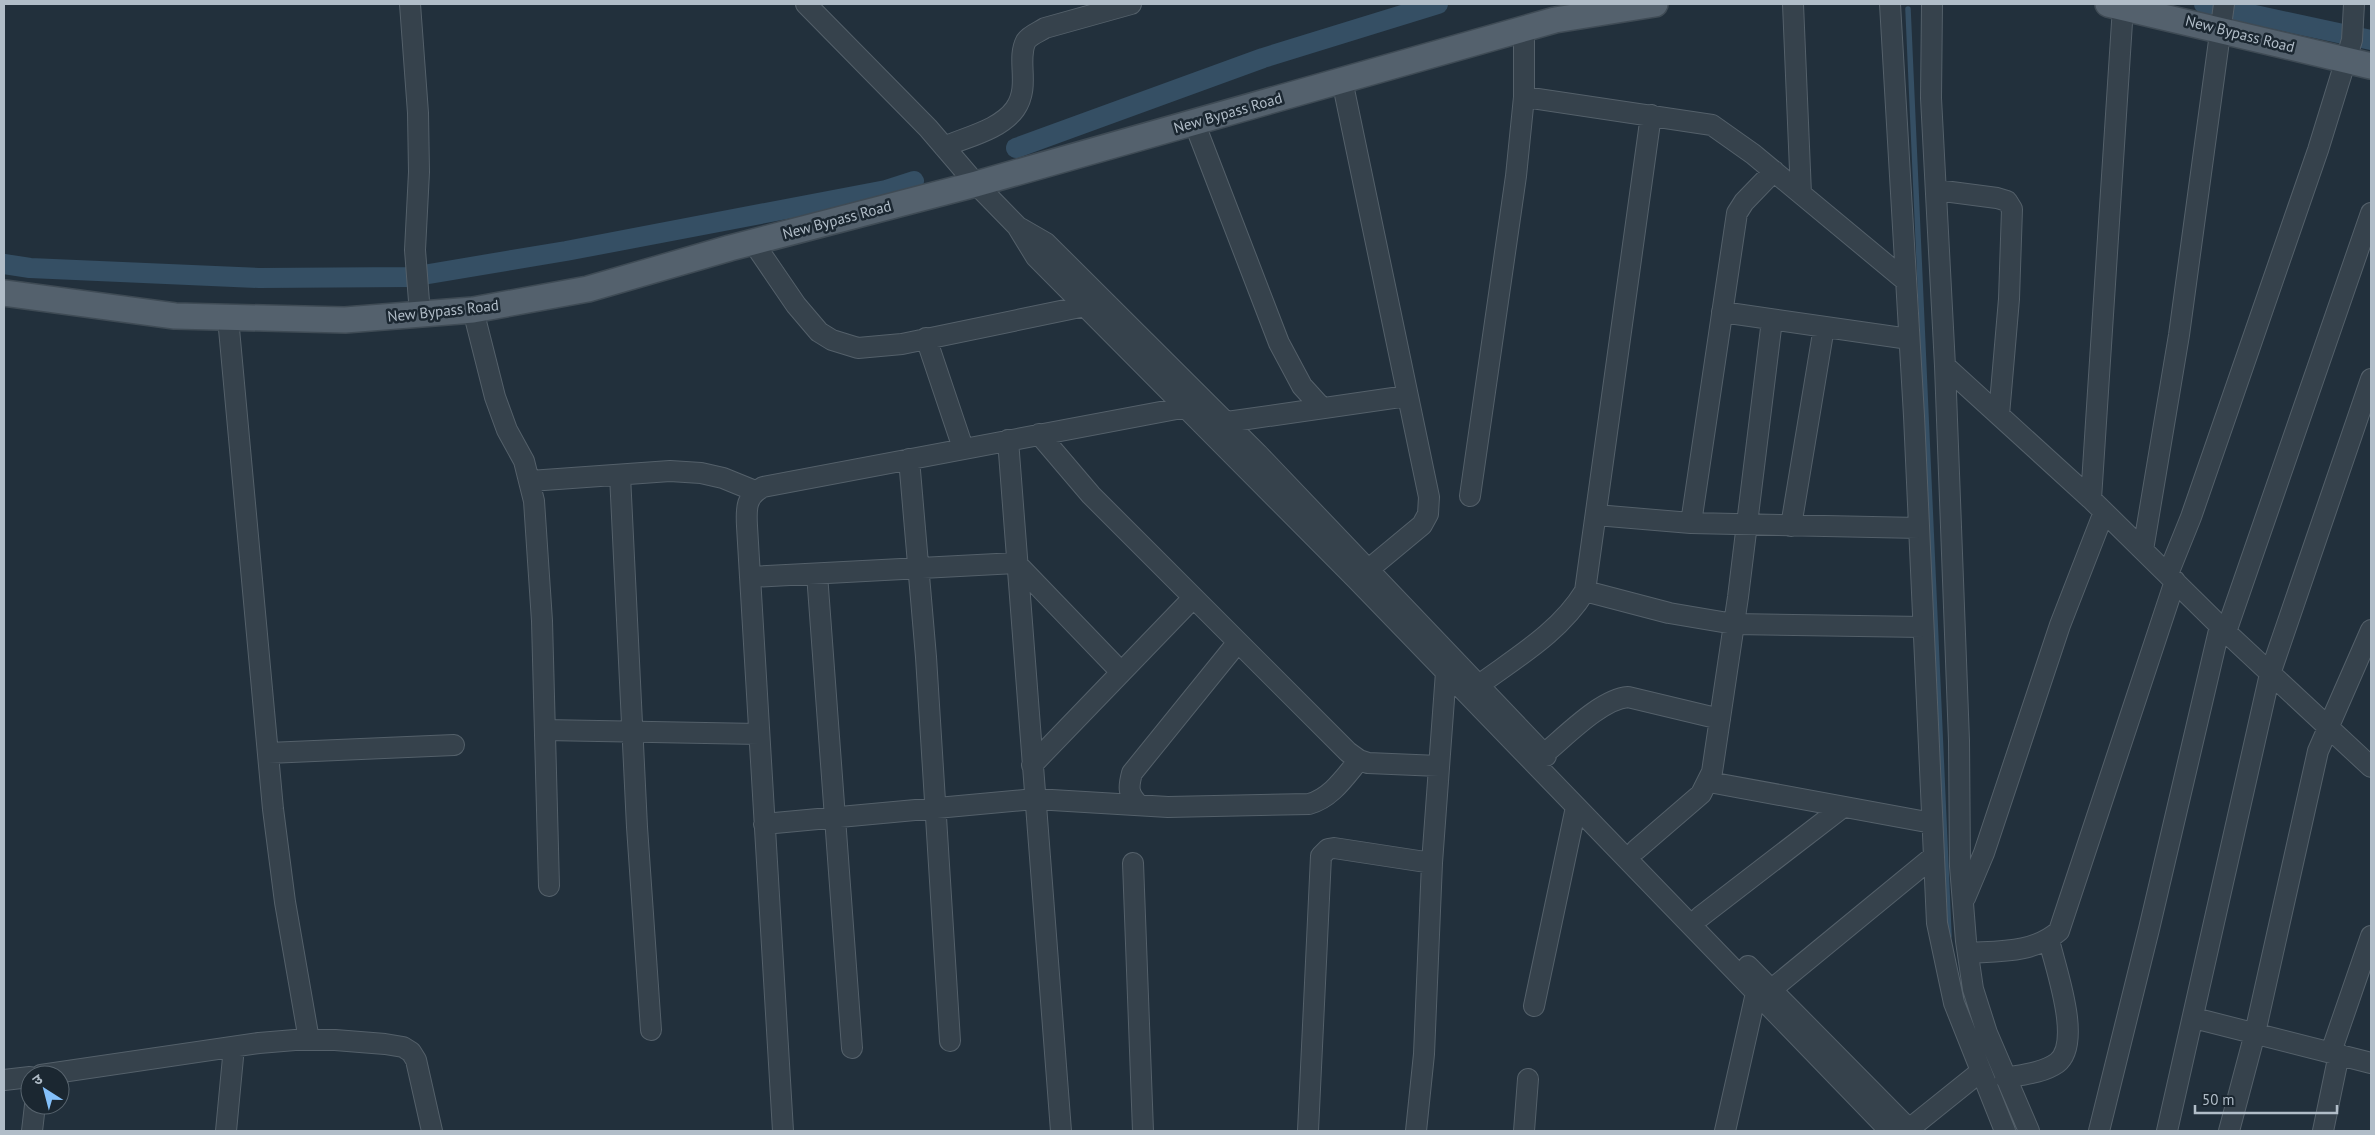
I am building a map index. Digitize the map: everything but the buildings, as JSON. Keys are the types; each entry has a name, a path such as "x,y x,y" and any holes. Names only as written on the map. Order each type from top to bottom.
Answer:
{"main road":[{"name":"New Bypass Road","path":"4,293 175,316 228,318 345,320 419,304 473,310 588,289 753,242 976,184 1524,28 1555,20 1655,4"},
{"name":"New Bypass Road","path":"2116,5 2223,16 2348,50 2371,66"}],"street":[{"path":"410,4 418,113 419,172 415,240 419,304"},
{"path":"806,4 944,147 1016,226 1036,257 1186,407 1576,807 1764,991 1903,1131 1980,1072"},
{"path":"944,147 996,125 1015,109 1024,86 1024,49 1026,40 1032,35 1045,28 1101,8 1131,4"},
{"path":"1792,4 1800,194"},
{"path":"1890,4 1919,528 1936,923 1943,962 1954,1004 2005,1131"},
{"path":"1932,4 1931,98 1945,366 1963,902 1973,989 1986,1033 2029,1131"},
{"path":"1963,902 1984,853 2098,506 2116,5"},
{"path":"1968,953 2026,949 2049,940 2059,930 2191,517 2315,159 2348,50 2354,12"},
{"path":"2143,550 2179,335 2223,16"},
{"path":"1470,496 1516,176 1524,97 1524,28"},
{"path":"1342,80 1428,497 1428,514 1422,525 1369,569"},
{"path":"1524,97 1712,124 1730,136 1906,281"},
{"path":"1479,685 1554,630 1568,617 1586,592 1651,115"},
{"path":"1194,122 1278,343 1302,386 1322,408"},
{"path":"1691,524 1737,213 1744,202 1774,172"},
{"path":"1936,190 1998,198 2007,202 2012,209 2009,299 1999,415"},
{"path":"2099,1131 2223,629 2371,213"},
{"path":"1016,226 1046,244 1227,422 1700,917 1764,991"},
{"path":"753,242 796,304 819,332 832,340 858,348 874,348 1085,306"},
{"path":"473,310 495,397 507,430 524,461 530,481 538,531 549,886"},
{"path":"1722,312 1909,339"},
{"path":"228,318 268,753 285,902 309,1040"},
{"path":"1636,850 1701,794 1709,782 1734,624 1772,320"},
{"path":"1791,526 1824,327"},
{"path":"926,338 963,448"},
{"path":"1945,366 2098,506 2270,674 2371,767"},
{"path":"2167,1131 2270,674 2371,379"},
{"path":"1227,422 1407,396"},
{"path":"784,1131 746,511 748,500 755,491 763,487 1186,407"},
{"path":"1039,434 1091,495 1193,598 1359,760 1368,763 1439,766"},
{"path":"1008,440 1034,799 1062,1131"},
{"path":"909,459 936,808 950,1041"},
{"path":"530,481 670,471 701,473 723,478 755,491"},
{"path":"620,475 632,732 651,1030"},
{"path":"1596,515 1691,524 1919,528"},
{"path":"750,577 918,570 1016,563 1122,672"},
{"path":"817,574 852,1048"},
{"path":"1586,592 1669,613 1734,624 1923,627"},
{"path":"1032,765 1193,598"},
{"path":"2229,1131 2255,1033 2318,751 2371,630"},
{"path":"1139,805 1131,796 1128,787 1132,773 1238,642"},
{"path":"1416,1131 1424,1054 1432,863 1446,672"},
{"path":"1544,754 1590,716 1620,698 1628,697 1720,719"},
{"path":"545,730 759,734"},
{"path":"268,753 454,745"},
{"path":"764,824 1034,799 1168,807 1308,804 1320,801 1330,794 1359,760"},
{"path":"1709,782 1932,823"},
{"path":"1534,1006 1576,807"},
{"path":"1700,917 1843,807"},
{"path":"1308,1131 1321,856 1328,849 1334,848 1432,863"},
{"path":"1725,1131 1764,991 1934,856"},
{"path":"1133,862 1143,1131"},
{"path":"2323,1131 2335,1053 2371,936"},
{"path":"2005,1078 2048,1068 2059,1062 2066,1048 2069,1025 2049,940"},
{"path":"2194,1018 2371,1063"},
{"path":"70,1071 234,1047 309,1040 385,1044 403,1047 411,1052 416,1060 432,1131"},
{"path":"226,1131 234,1047"},
{"path":"4,1080 20,1078"},
{"path":"1524,1131 1528,1079"},
{"path":"32,1131 34,1115"}],"waterway":[{"path":"1016,148 1263,58 1438,4"},
{"path":"2204,4 2371,40"},
{"path":"1908,9 1949,936"},
{"path":"4,264 30,268 259,278 411,277 566,251 886,190 914,181"}]}
